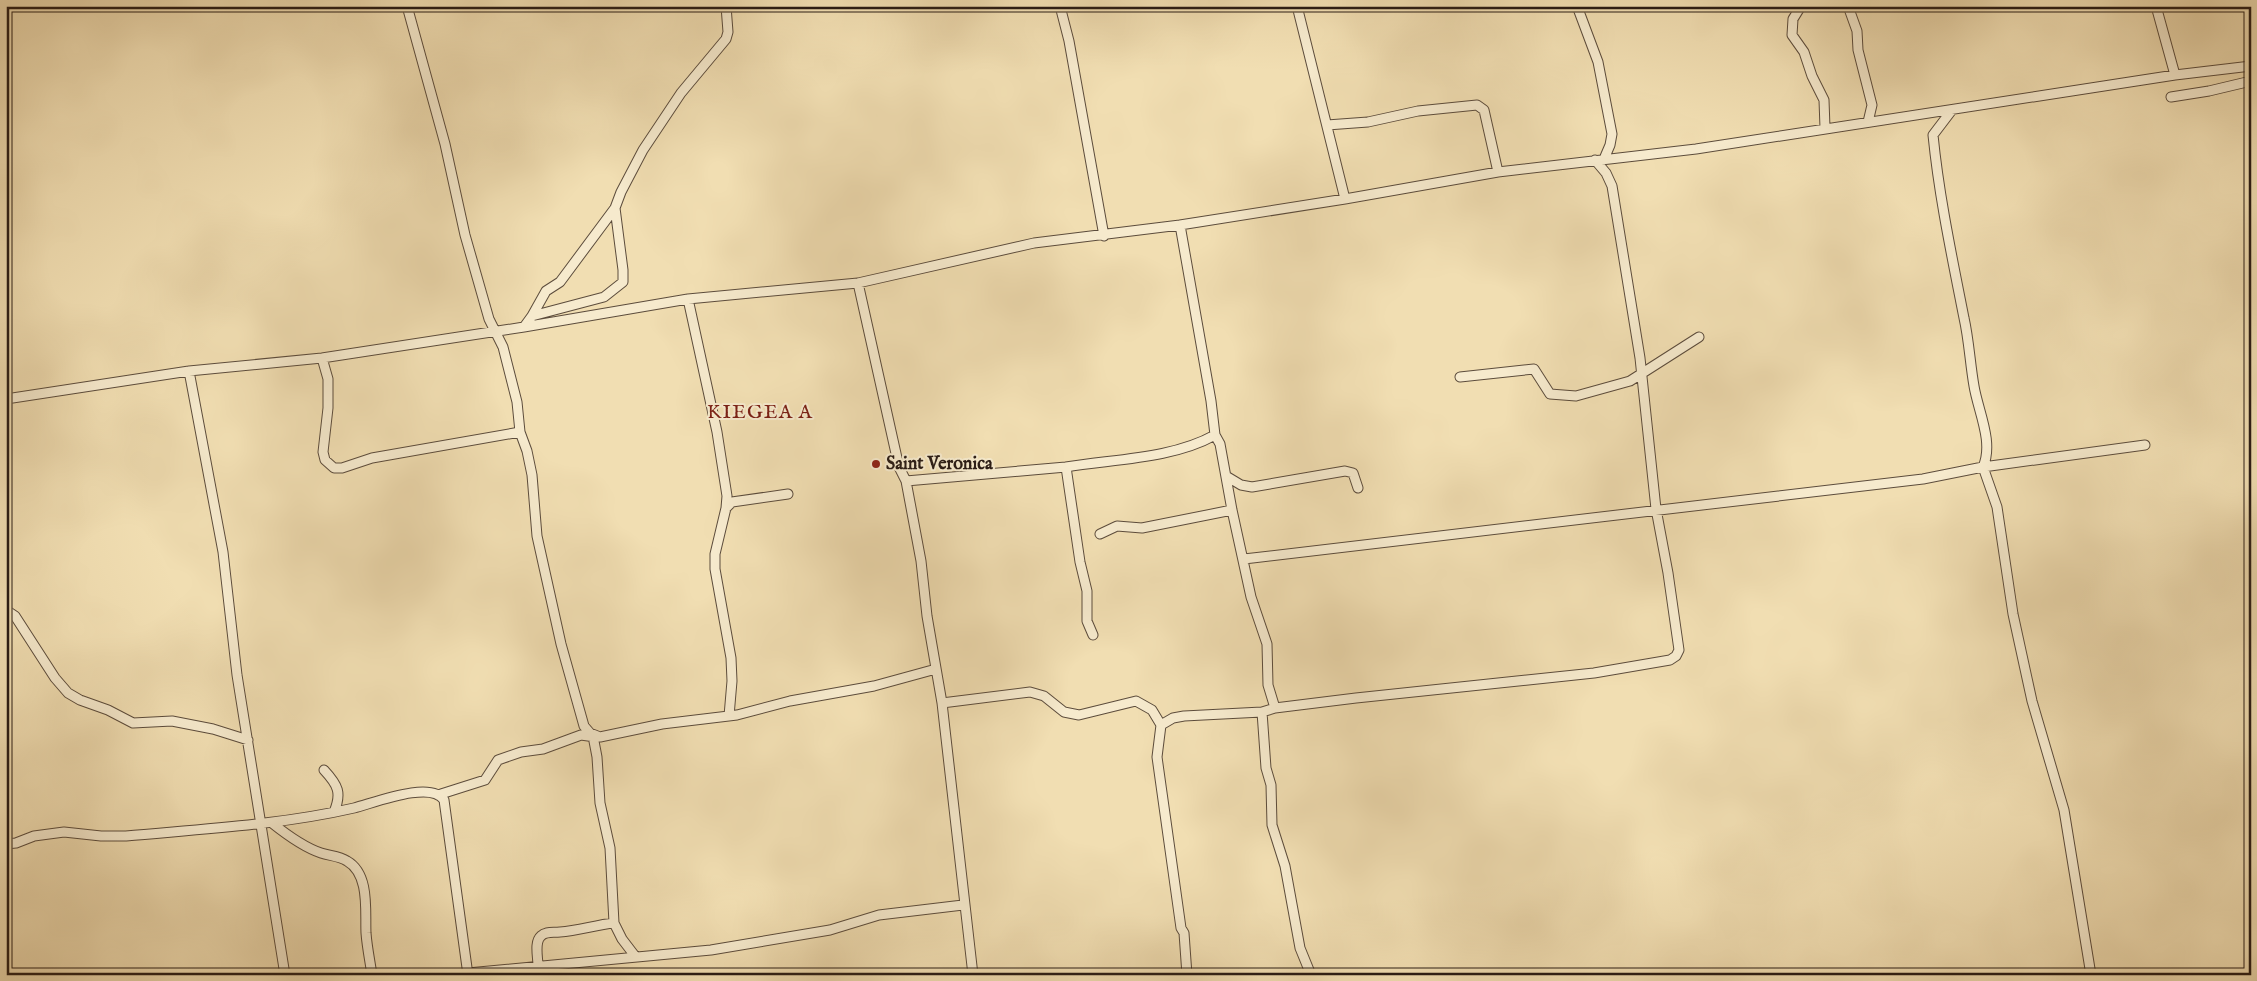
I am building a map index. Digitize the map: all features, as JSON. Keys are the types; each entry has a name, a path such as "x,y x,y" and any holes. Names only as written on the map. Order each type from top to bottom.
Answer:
{"street":[{"path":"407,6 445,144 465,235 494,332 503,347 517,402 520,432 527,451 532,475 537,536 561,644 584,726 597,737"},
{"path":"524,327 546,291 560,282 615,208 621,192 654,134 681,93 726,39 728,32 726,6"},
{"path":"1060,6 1069,40 1104,236"},
{"path":"1297,6 1345,199"},
{"path":"1577,6 1598,62 1612,134 1610,146 1599,160"},
{"path":"1801,6 1794,19 1792,35 1804,52 1812,76 1824,100 1824,128"},
{"path":"1848,6 1857,31 1858,50 1872,105 1868,122"},
{"path":"2156,6 2175,75"},
{"path":"6,399 188,371 322,358 494,332 688,299 858,283 1034,243 1180,226 1498,172 1696,148 2175,75 2251,66"},
{"path":"2171,97 2251,81"},
{"path":"1327,125 1368,122 1418,111 1477,105 1484,110 1498,172"},
{"path":"1952,110 1933,135 1942,202 1967,332 1974,387 1986,439 1986,459 1983,467 1997,507 2013,614 2032,701 2062,803 2092,975"},
{"path":"1161,725 1173,718 1184,716 1262,712 1275,708 1356,698 1594,673 1670,660 1676,656 1679,650 1668,572 1656,509 1642,374 1612,186 1599,160"},
{"path":"532,316 604,297 623,282 624,270 615,208"},
{"path":"1180,226 1211,401 1215,435 1220,444 1251,597 1267,644 1268,685 1275,708"},
{"path":"858,283 899,466 906,481 921,561 942,703 961,857 963,905 973,975"},
{"path":"688,299 720,447 727,496 726,508 714,554 714,569 730,658 732,681 729,716"},
{"path":"1460,377 1534,369 1550,394 1576,396 1630,381 1699,337"},
{"path":"322,358 328,379 328,408 322,456 328,466 334,468 351,466 372,458 520,432"},
{"path":"188,371 223,552 237,675 285,975"},
{"path":"906,481 1066,467 1148,456 1196,446 1215,435"},
{"path":"1244,559 1923,479 1983,467 2145,444"},
{"path":"1066,467 1080,562 1087,591 1087,622 1093,635"},
{"path":"1226,476 1241,486 1252,487 1345,471 1352,472 1358,488"},
{"path":"726,508 732,502 788,494"},
{"path":"1100,534 1117,526 1142,528 1232,510"},
{"path":"6,610 16,616 55,678 68,693 80,700 108,710 133,723 144,724 172,721 212,728 248,740"},
{"path":"6,844 16,843 34,836 64,832 101,836 126,836 272,823 357,808 384,798 409,793 436,792 441,794 485,780 498,760 521,752 542,749 581,735 597,737 662,724 729,716 874,686 936,669"},
{"path":"942,703 1030,692 1044,696 1064,712 1079,715 1125,702 1136,702 1152,710 1161,725 1157,757 1173,884 1181,928 1184,933 1187,975"},
{"path":"1262,712 1266,768 1271,785 1272,825 1285,866 1300,948 1311,975"},
{"path":"597,737 600,803 612,864 614,923 634,956"},
{"path":"324,770 337,789 339,800 334,812"},
{"path":"441,794 444,800 468,974 634,956 711,950 830,930 879,915 963,905"},
{"path":"272,823 292,839 322,854 347,861 358,872 367,912 366,930 372,975"},
{"path":"538,966 537,942 547,933 569,932 594,925 614,923"}],"place":[{"name":"Saint Veronica","path":"876,464"}],"district":[{"name":"KIEGEA A","path":"760,412"}]}
